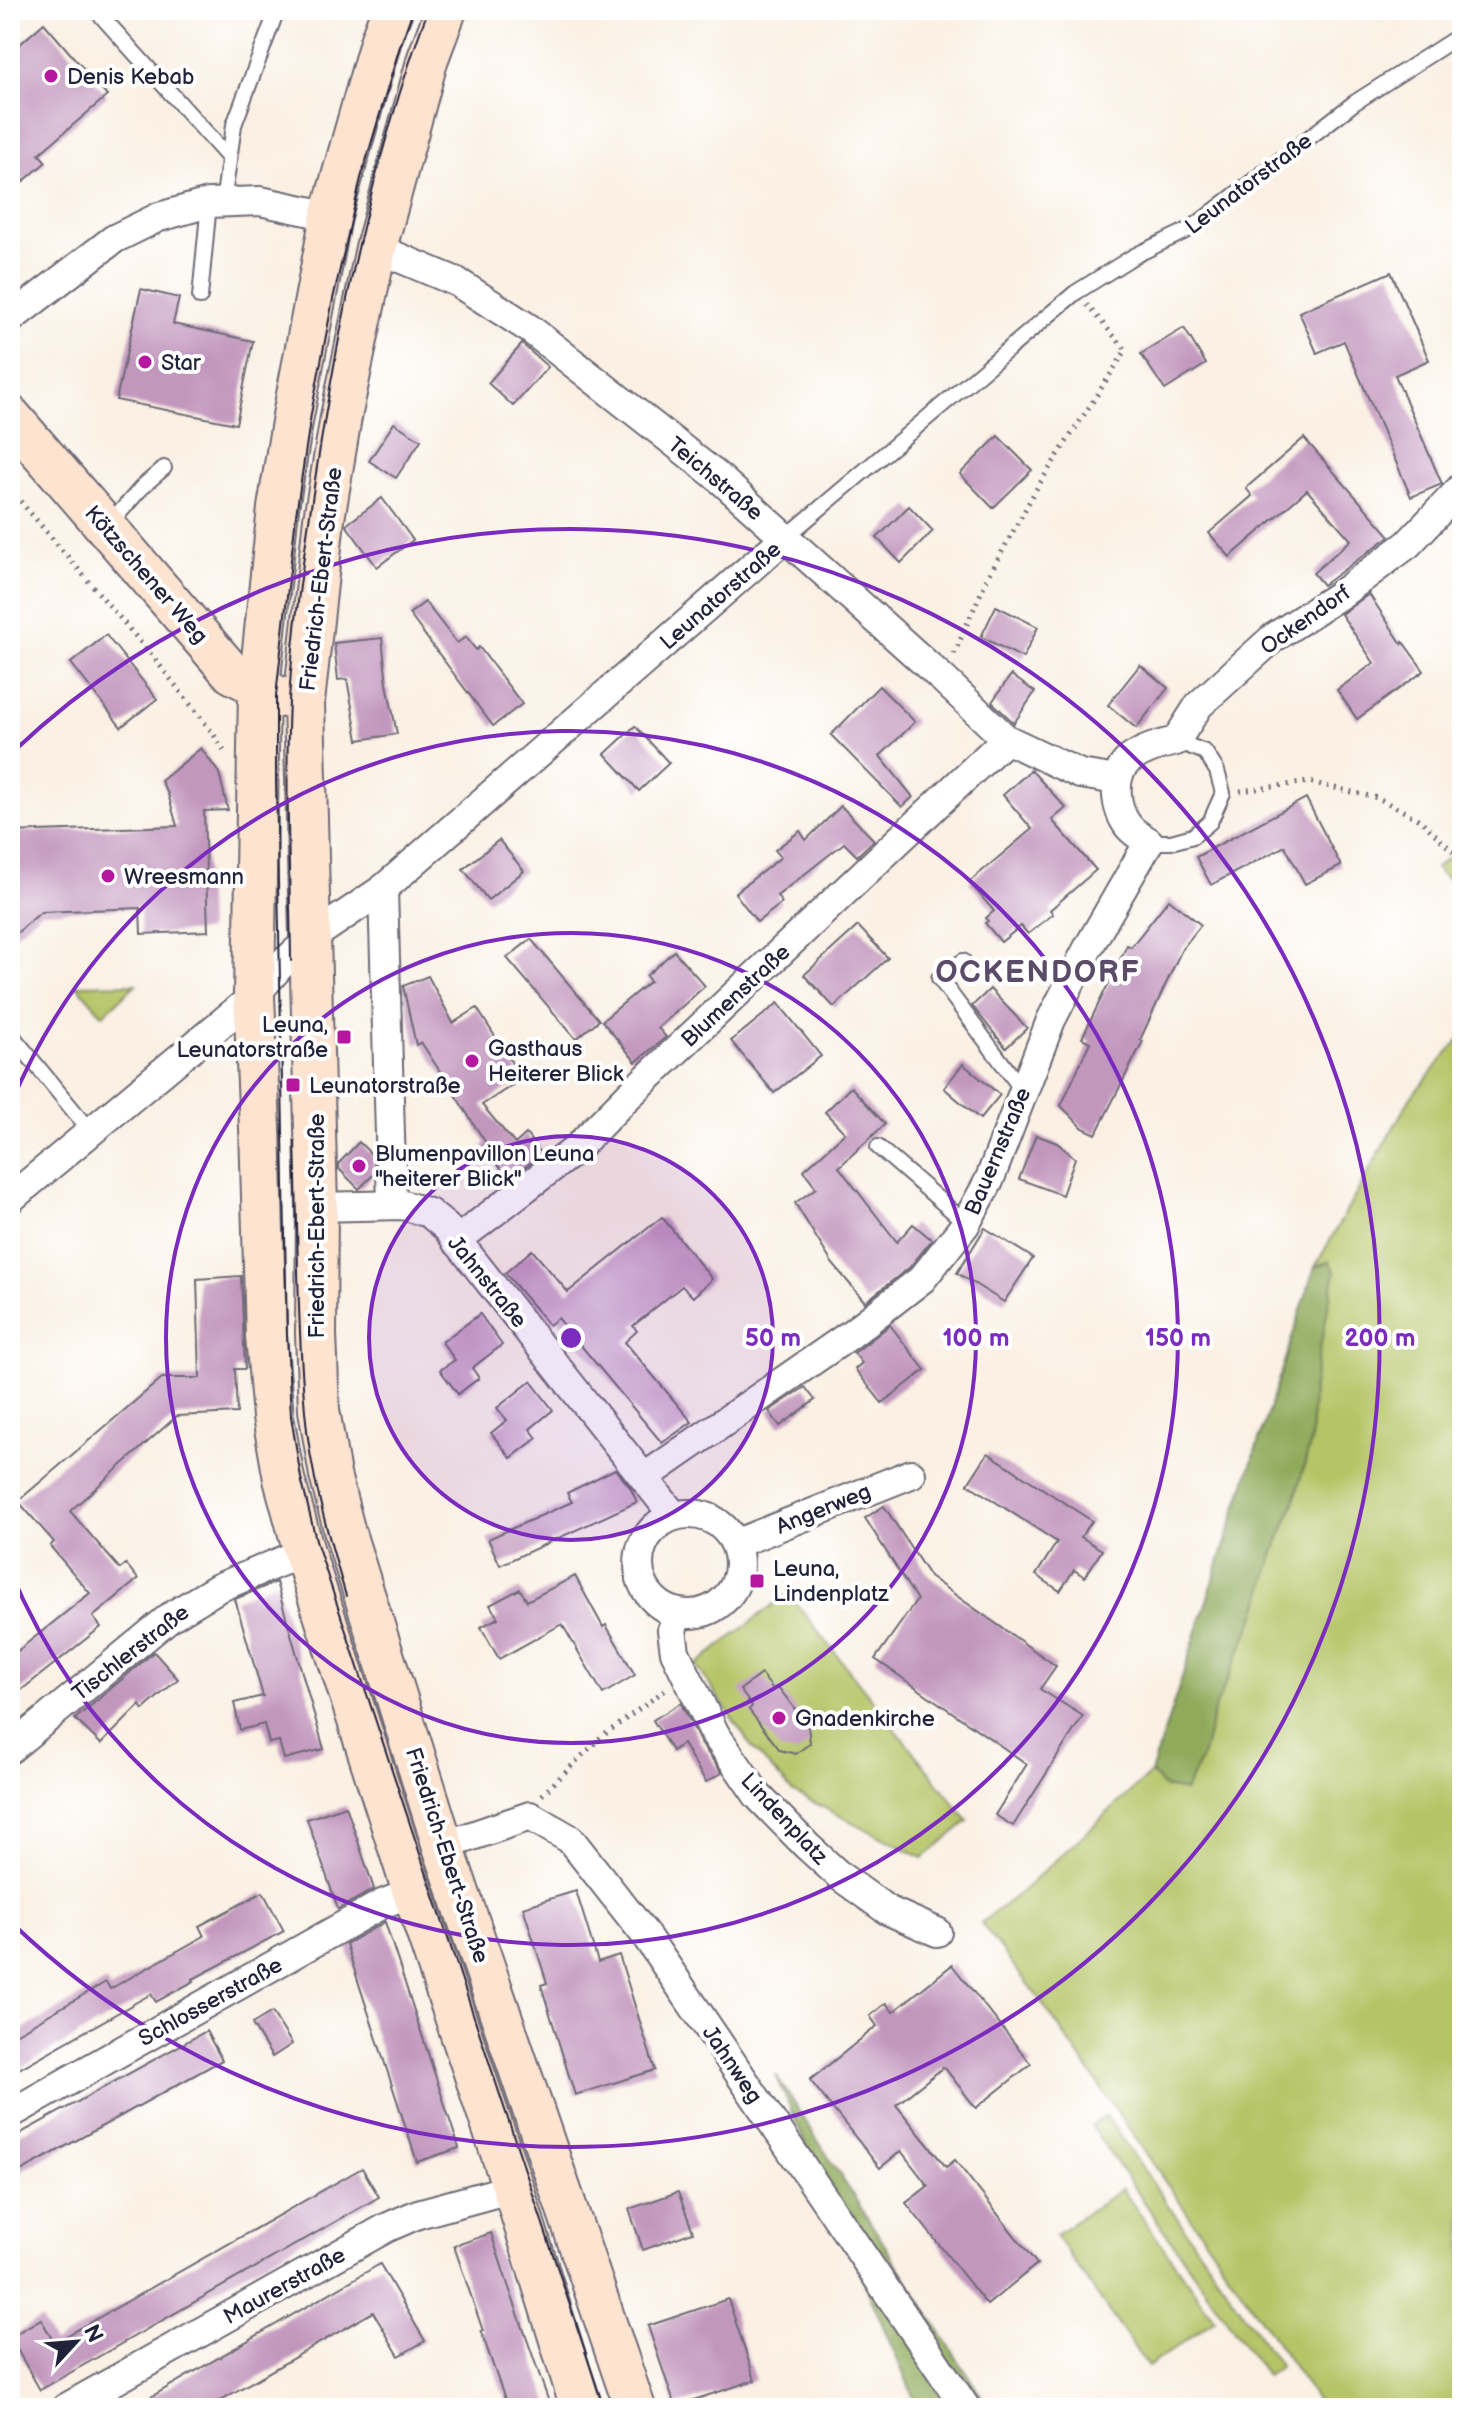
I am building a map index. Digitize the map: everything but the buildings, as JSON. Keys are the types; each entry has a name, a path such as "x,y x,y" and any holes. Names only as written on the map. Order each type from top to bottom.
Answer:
{"main road":[{"name":"Friedrich-Ebert-Straße","path":"392,10 331,216 281,493 259,688 254,996 266,1335 273,1417 284,1479 304,1552 413,1892 513,2188 581,2408"},
{"name":"Friedrich-Ebert-Straße","path":"446,10 428,58 376,248 341,417 324,519 304,702 319,1410 330,1475 345,1533 443,1846 635,2408"},
{"name":"Kötzschener Weg","path":"10,416 232,673 276,696 304,702"}],"street":[{"path":"10,319 114,239 159,217 216,203 260,201 331,216"},
{"name":"Teichstraße","path":"376,248 457,282 530,329 718,477 1006,739 1080,774 1117,780"},
{"name":"Ockendorf","path":"1176,741 1199,705 1273,638 1341,594 1408,544 1462,487"},
{"name":"Leunatorstraße","path":"10,1199 254,996 279,967 311,938 383,889 786,537"},
{"name":"Blumenstraße","path":"456,1241 575,1150 627,1097 1006,739"},
{"path":"1149,842 1130,828 1118,804 1117,780 1127,761 1153,746 1176,741"},
{"name":"Bauernstraße","path":"645,1477 851,1334 922,1279 966,1223 989,1181 1057,1008 1149,842"},
{"path":"383,889 392,1205"},
{"name":"Jahnstraße","path":"317,1207 403,1205 429,1213 447,1228 674,1516"},
{"name":"Angerweg","path":"735,1544 911,1474"},
{"path":"691,1514 716,1521 735,1544 739,1558 737,1577 731,1592 715,1607 698,1613 678,1613 665,1608 649,1594 640,1577 639,1556 645,1539 658,1524 674,1516 691,1514"},
{"name":"Tischlerstraße","path":"10,1749 170,1617 218,1588 304,1552"},
{"name":"Lindenplatz","path":"678,1613 672,1630 675,1652 685,1676 715,1734 758,1796 841,1877 887,1910 937,1932"},
{"path":"443,1846 530,1816"},
{"name":"Jahnweg","path":"530,1816 570,1839 644,1933 966,2408"},
{"name":"Schlosserstraße","path":"10,2114 382,1904 413,1892"},
{"name":"Maurerstraße","path":"66,2408 386,2228 418,2214 513,2188"}],"lane":[{"path":"96,10 229,158"},
{"path":"200,297 216,203 229,158 234,125 277,10"},
{"name":"Leunatorstraße","path":"786,537 1075,293 1134,256 1192,228 1354,103 1462,34"},
{"path":"107,527 143,486 164,468"},
{"path":"1149,842 1171,842 1193,836 1210,822 1223,793 1217,771 1205,752 1176,741"},
{"path":"963,961 939,978 1024,1091"},
{"path":"10,1033 91,1132"},
{"path":"878,1147 966,1223"}],"path":[{"path":"943,679 994,565 1038,486 1126,350 1075,293"},
{"path":"10,489 154,658 212,732 230,762"},
{"path":"1223,793 1309,782 1378,798 1420,820 1462,860"},
{"path":"530,1816 541,1797 600,1738 685,1676"}],"green space":[{"path":"1462,846 1462,893 1435,868"},
{"path":"136,984 103,1015 76,985"},
{"path":"1462,1036 1462,2408 1322,2408 1043,2004 981,1923 1022,1891 1151,1773 1164,1787 1185,1791 1202,1757 1214,1710 1292,1509 1311,1441 1313,1386 1329,1261 1315,1267 1410,1098"},
{"path":"1329,1261 1335,1272 1313,1385 1311,1441 1292,1509 1274,1552 1256,1615 1214,1710 1202,1757 1185,1791 1164,1787 1151,1773 1315,1267"},
{"path":"788,1593 968,1821 923,1858 793,1792 754,1750 696,1665"},
{"path":"776,2075 989,2408 918,2408"},
{"path":"1106,2116 1280,2366 1266,2376 1091,2126"},
{"path":"1122,2189 1215,2320 1148,2367 1055,2235"}],"tram line":[{"path":"413,10 361,178 333,299 296,515 276,696 291,1416 301,1478 317,1544 604,2408"},
{"path":"291,961 289,701 296,615 308,530 325,414 360,238 391,123 428,10"},
{"path":"295,1141 300,1344 307,1435 321,1504 346,1596"}],"place":[{"name":"Denis Kebab","path":"51,76"},
{"name":"Star","path":"145,362"},
{"name":"Wreesmann","path":"108,876"},
{"name":"Leuna, Leunatorstraße","path":"344,1037"},
{"name":"Gasthaus Heiterer Blick","path":"472,1061"},
{"name":"Leunatorstraße","path":"293,1085"},
{"name":"Blumenpavillon Leuna \"heiterer Blick\"","path":"359,1166"},
{"name":"Leuna, Lindenplatz","path":"757,1581"},
{"name":"Gnadenkirche","path":"779,1718"}],"district":[{"name":"OCKENDORF","path":"1038,972"}]}
